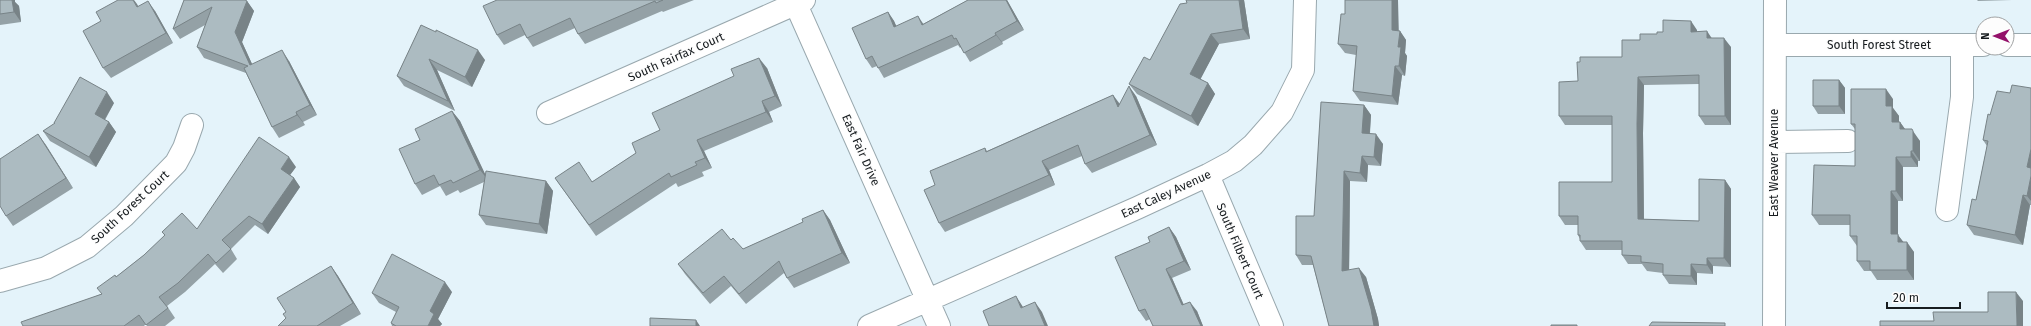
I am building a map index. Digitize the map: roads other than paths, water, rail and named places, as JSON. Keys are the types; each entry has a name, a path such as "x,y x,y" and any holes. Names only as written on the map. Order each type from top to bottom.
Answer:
{"street":[{"name":"East Caley Avenue","path":"928,301 1208,175 1234,161 1253,145 1282,112 1303,70 1305,0"},
{"name":"East Weaver Avenue","path":"1774,326 1775,0"},
{"name":"South Fairfax Court","path":"548,113 798,1"},
{"name":"East Fair Drive","path":"798,1 939,326"},
{"name":"South Forest Street","path":"1775,44 1975,44"},
{"path":"1947,210 1962,97 1962,44"},
{"path":"2015,44 2031,44"},
{"name":"South Forest Court","path":"0,281 46,268 87,247 124,216 176,163 192,125"},
{"path":"1774,142 1848,141"},
{"name":"South Filbert Court","path":"1208,175 1272,326"},
{"path":"869,326 928,301"}]}
